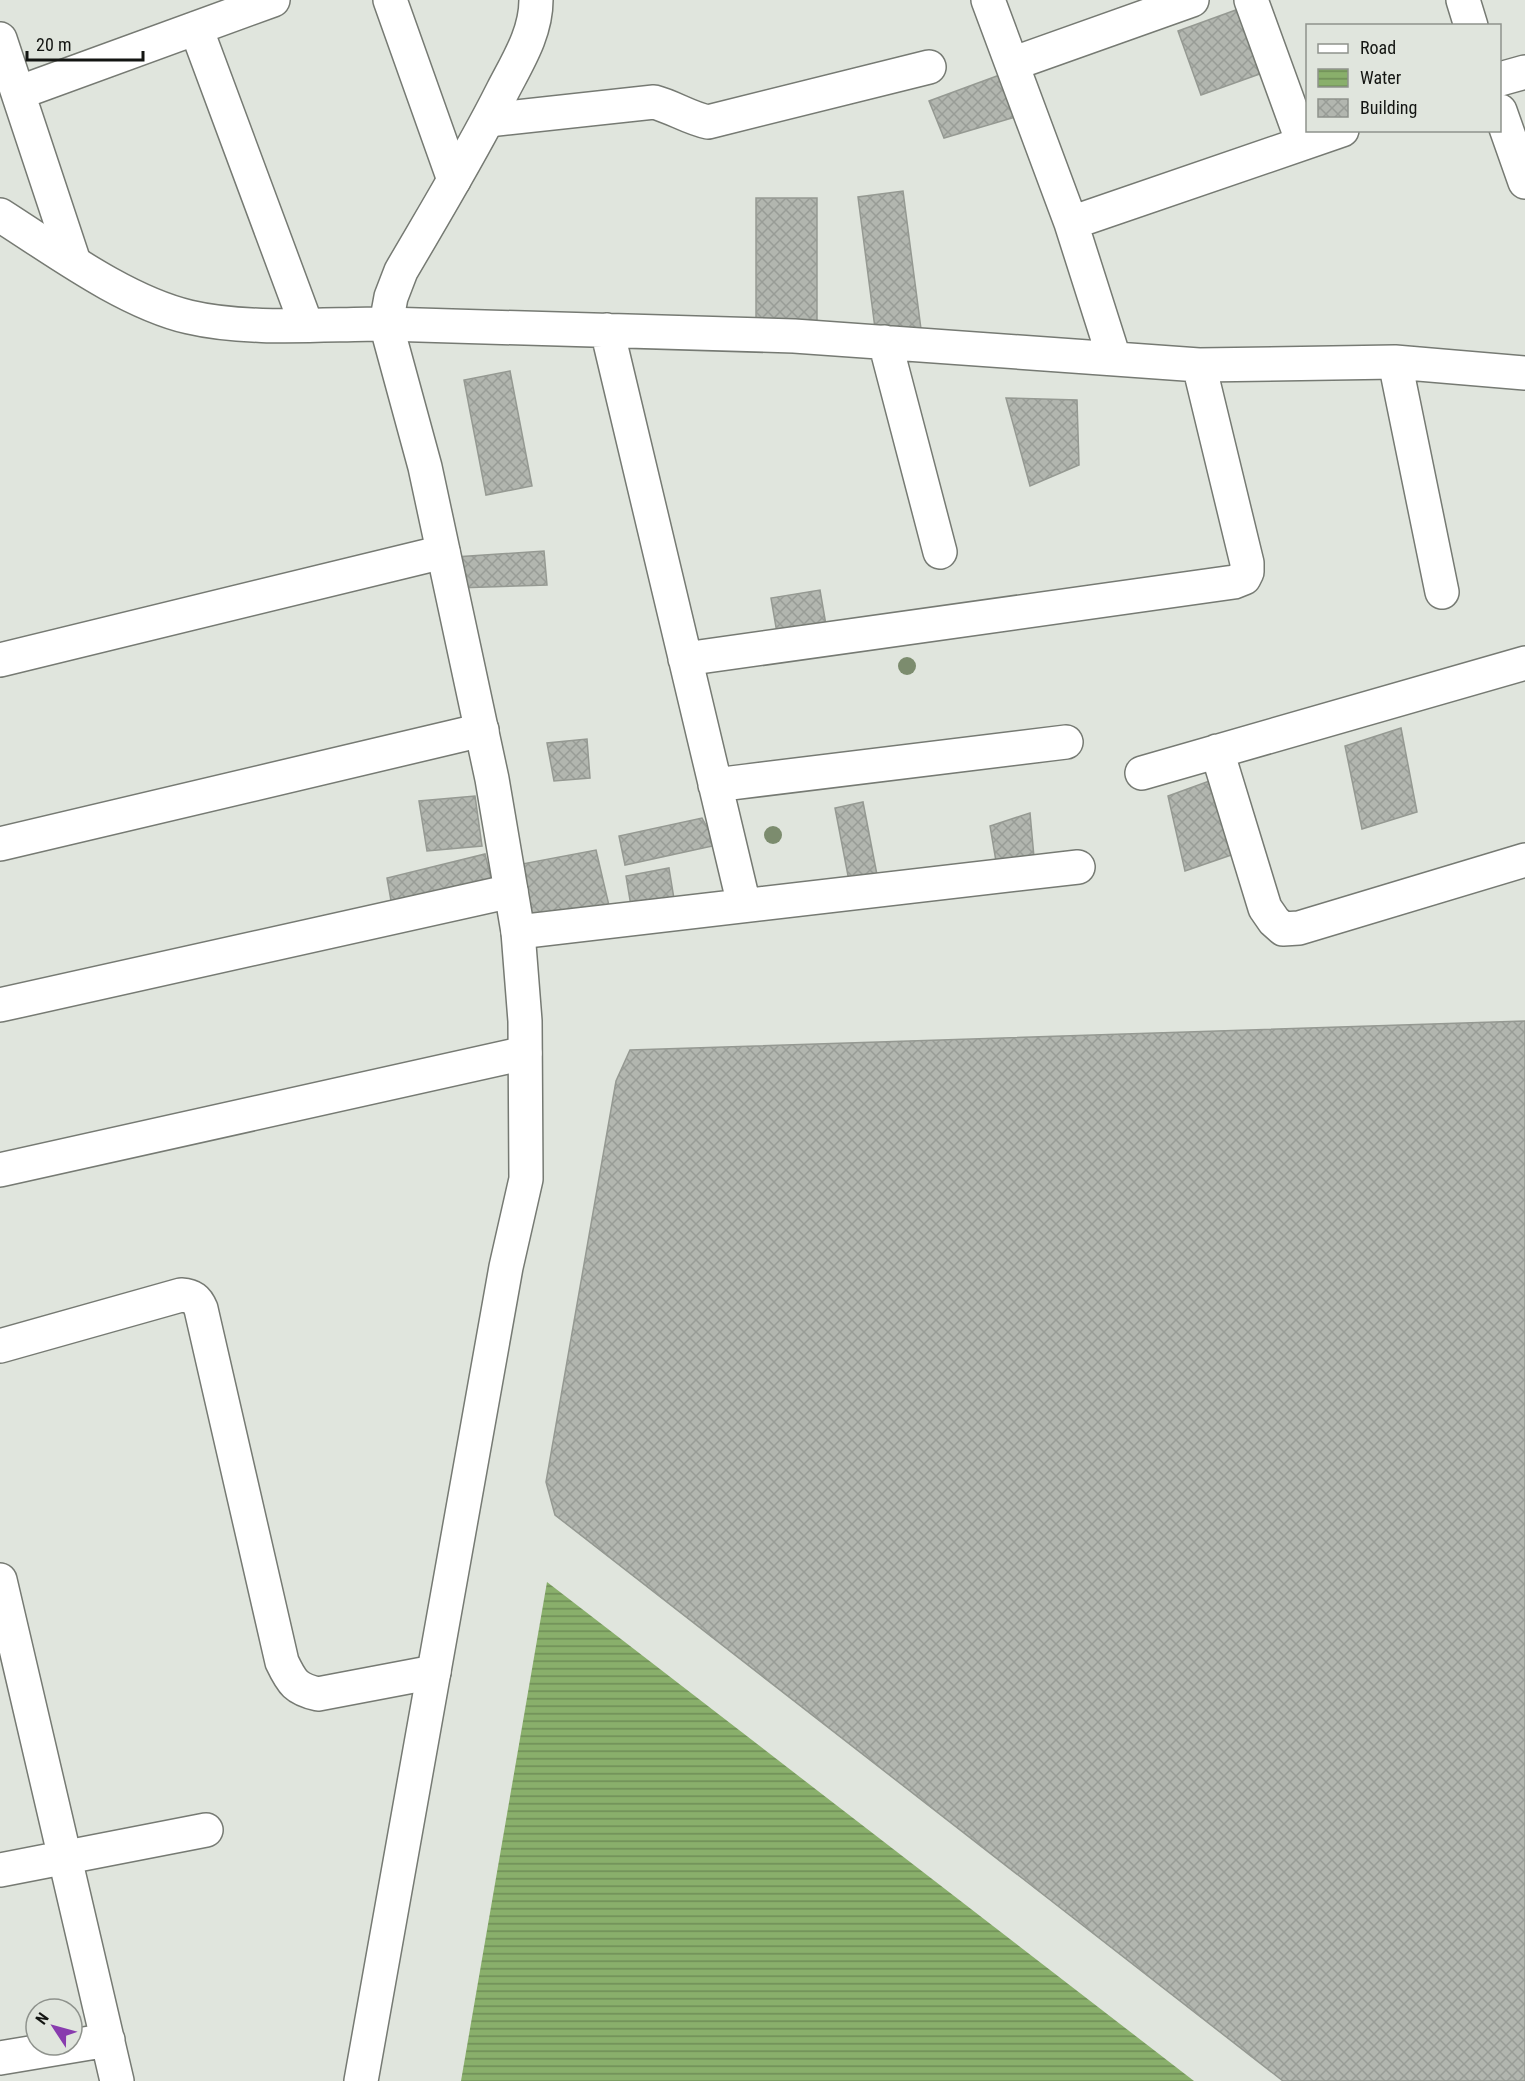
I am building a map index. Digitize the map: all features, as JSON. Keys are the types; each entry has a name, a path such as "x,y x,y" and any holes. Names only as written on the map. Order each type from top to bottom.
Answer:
{"street":[{"path":"18,93 273,0"},
{"path":"390,0 454,180"},
{"path":"361,2081 506,1267 526,1179 525,1021 518,932 482,730 424,467 386,324 390,297 401,271 488,120 528,40 536,14 536,0"},
{"path":"988,0 1071,223 1114,358"},
{"path":"1012,64 1191,0"},
{"path":"1251,0 1303,143"},
{"path":"1463,0 1470,24"},
{"path":"196,28 306,324"},
{"path":"0,39 74,262"},
{"path":"488,120 654,102 668,105 695,119 708,122 929,68"},
{"path":"1501,79 1525,72"},
{"path":"1501,114 1525,182"},
{"path":"1071,223 1336,132"},
{"path":"0,215 135,297 189,317 247,325 386,324 794,336 1199,365 1395,362 1525,373"},
{"path":"607,330 744,905"},
{"path":"885,342 940,552"},
{"path":"1395,362 1442,592"},
{"path":"686,659 1234,582 1244,578 1247,563 1199,365"},
{"path":"0,660 443,552"},
{"path":"1142,773 1525,663"},
{"path":"0,844 482,730"},
{"path":"715,785 1066,742"},
{"path":"1217,751 1265,908 1283,929 1299,928 1525,860"},
{"path":"518,932 1078,867"},
{"path":"0,1005 511,891"},
{"path":"0,1170 525,1053"},
{"path":"0,1346 181,1295 191,1296 198,1301 282,1662 289,1678 301,1690 318,1694 434,1672"},
{"path":"0,1580 12,1685 65,1856 117,2081"},
{"path":"0,1870 206,1830"},
{"path":"0,2058 108,2040"}],"water":[{"path":"547,1582 1194,2081 461,2081"}],"building":[{"path":"1244,7 1268,71 1201,95 1178,31"},
{"path":"1005,73 1019,116 944,138 929,101"},
{"path":"903,191 921,329 876,336 858,197"},
{"path":"756,198 817,198 817,322 756,322"},
{"path":"510,371 532,486 486,495 464,380"},
{"path":"1006,398 1077,400 1079,465 1030,486"},
{"path":"544,551 547,585 457,588 455,557"},
{"path":"820,590 827,631 778,639 771,598"},
{"path":"1401,728 1417,812 1362,829 1345,746"},
{"path":"587,739 590,778 554,781 547,743"},
{"path":"1215,779 1240,852 1185,871 1168,796"},
{"path":"475,796 482,846 427,851 419,801"},
{"path":"863,802 878,880 850,886 835,808"},
{"path":"1030,813 1035,868 998,873 990,826"},
{"path":"702,818 717,845 625,865 619,836"},
{"path":"596,850 611,914 525,923 522,864"},
{"path":"485,854 495,894 393,912 387,878"},
{"path":"669,868 675,905 632,912 626,876"},
{"path":"1525,1021 1525,2081 1283,2081 555,1515 546,1482 616,1081 630,1050"}]}
